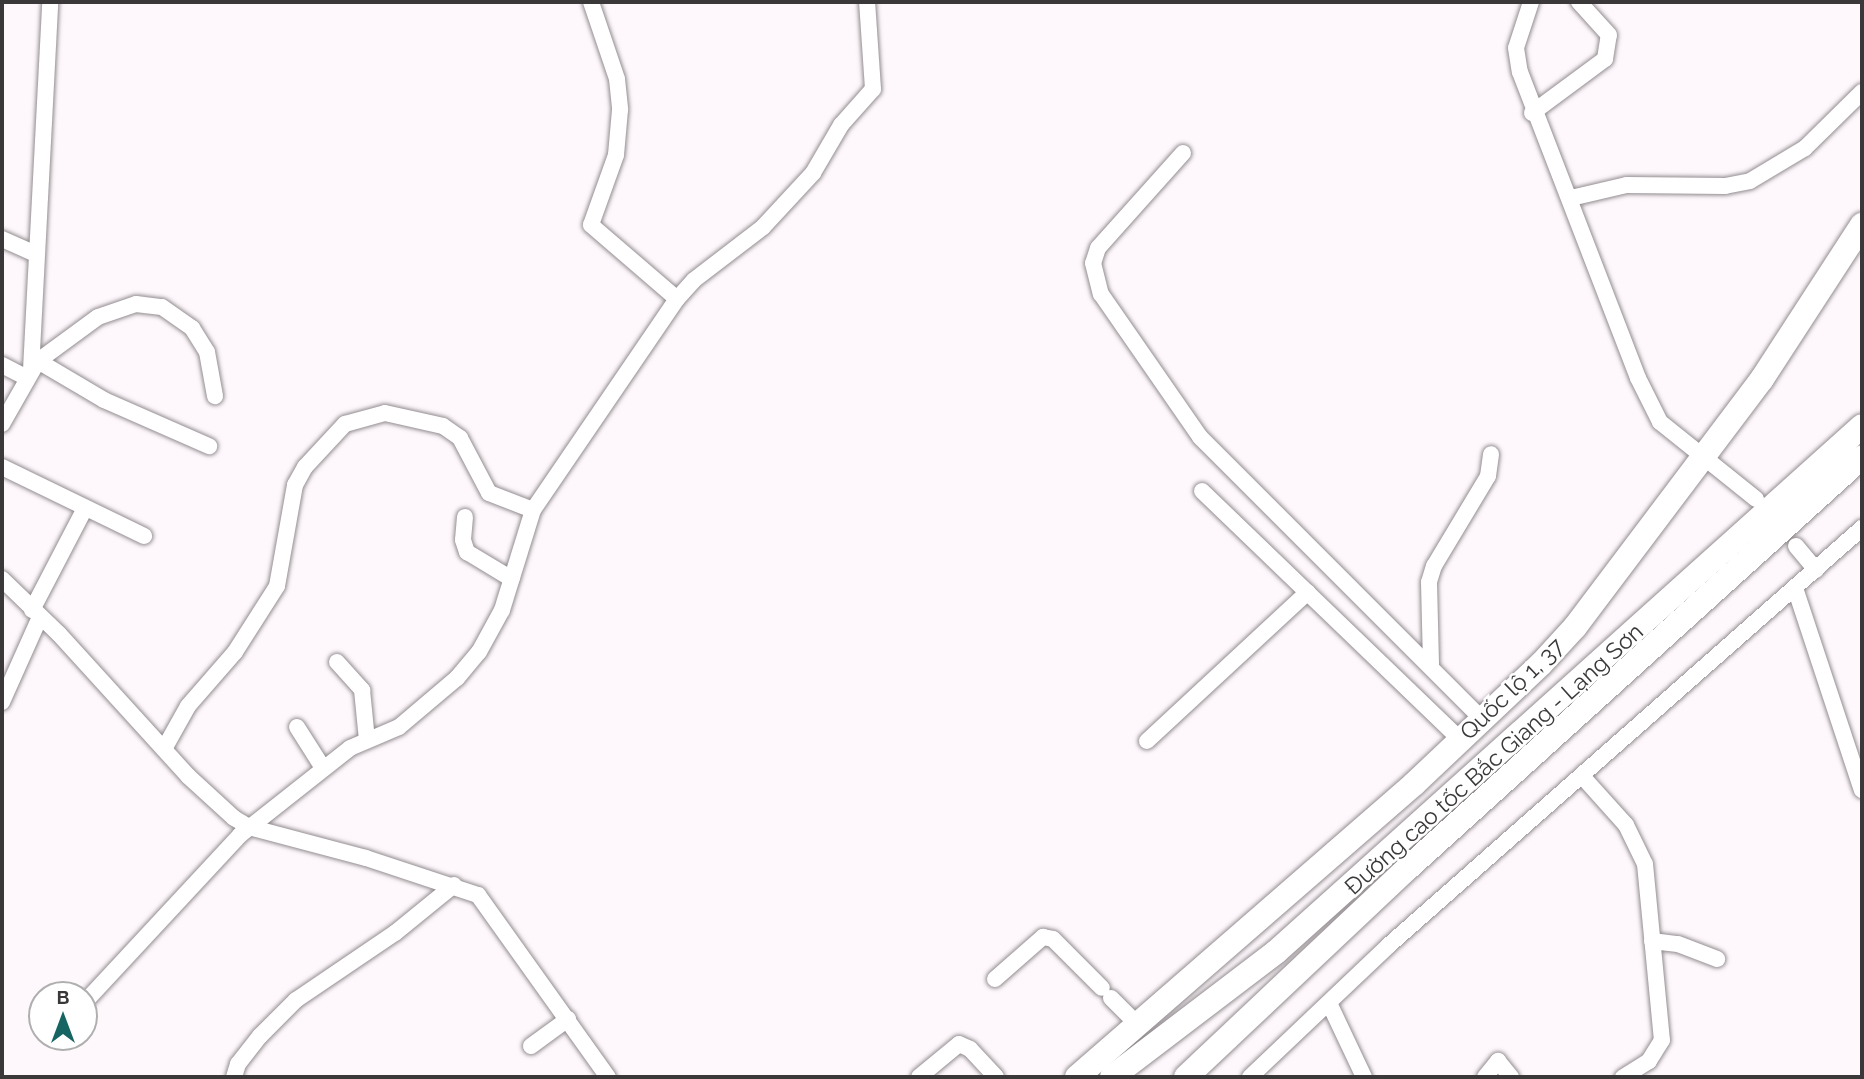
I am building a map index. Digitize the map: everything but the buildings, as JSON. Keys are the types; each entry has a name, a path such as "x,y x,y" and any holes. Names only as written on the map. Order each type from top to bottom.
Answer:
{"highway":[{"name":"Quốc lộ 1, 37","path":"1077,1077 1461,740 1575,626 1762,379 1862,225"},
{"name":"Đường cao tốc Bắc Giang - Lạng Sơn","path":"1112,1077 1316,916 1862,426"},
{"name":"Đường cao tốc Bắc Giang - Lạng Sơn","path":"1186,1077 1408,868 1862,457"}],"street":[{"path":"32,369 35,254 50,2"},
{"path":"591,2 617,79 620,110 616,155 591,225 677,299"},
{"path":"98,988 250,827 323,768 366,740 399,727 457,678 492,630 512,579 533,510 677,299 694,280 763,227 819,164 848,115 869,97 874,76 867,2"},
{"path":"1531,2 1516,48 1532,113 1571,198 1651,407 1674,435 1756,499"},
{"path":"1532,113 1605,59 1609,35 1579,2"},
{"path":"1571,198 1612,186 1725,186 1750,181 1805,148 1862,92"},
{"path":"1183,153 1098,248 1093,263 1101,294 1200,437 1431,664 1483,720"},
{"path":"2,239 35,254"},
{"path":"2,424 32,369 98,317 152,304 192,328 206,352 215,396"},
{"path":"2,365 32,369 209,446"},
{"path":"164,749 188,706 236,652 277,586 295,485 305,467 345,425 385,413 443,426 460,438 489,493 533,510"},
{"path":"1431,664 1429,582 1488,476 1491,454"},
{"path":"2,467 144,536"},
{"path":"1202,491 1461,740"},
{"path":"2,702 36,614 85,508"},
{"path":"465,517 463,540 467,552 512,579"},
{"path":"1250,1077 1329,1003 1862,528"},
{"path":"1796,546 1816,570"},
{"path":"2,579 197,785 250,827 454,885 478,895 608,1077"},
{"path":"1795,588 1862,790"},
{"path":"1147,741 1308,593"},
{"path":"337,663 362,690 366,740"},
{"path":"298,727 323,768"},
{"path":"1583,776 1640,846 1663,1022 1662,1040 1648,1061 1623,1077"},
{"path":"234,1077 237,1064 296,1000 395,933 454,885"},
{"path":"995,979 1043,937 1053,939 1137,1024"},
{"path":"1652,941 1678,944 1717,958"},
{"path":"1329,1003 1364,1077"},
{"path":"531,1046 568,1019"},
{"path":"919,1077 959,1044 970,1049 996,1077"},
{"path":"1485,1077 1498,1061 1511,1077"}]}
